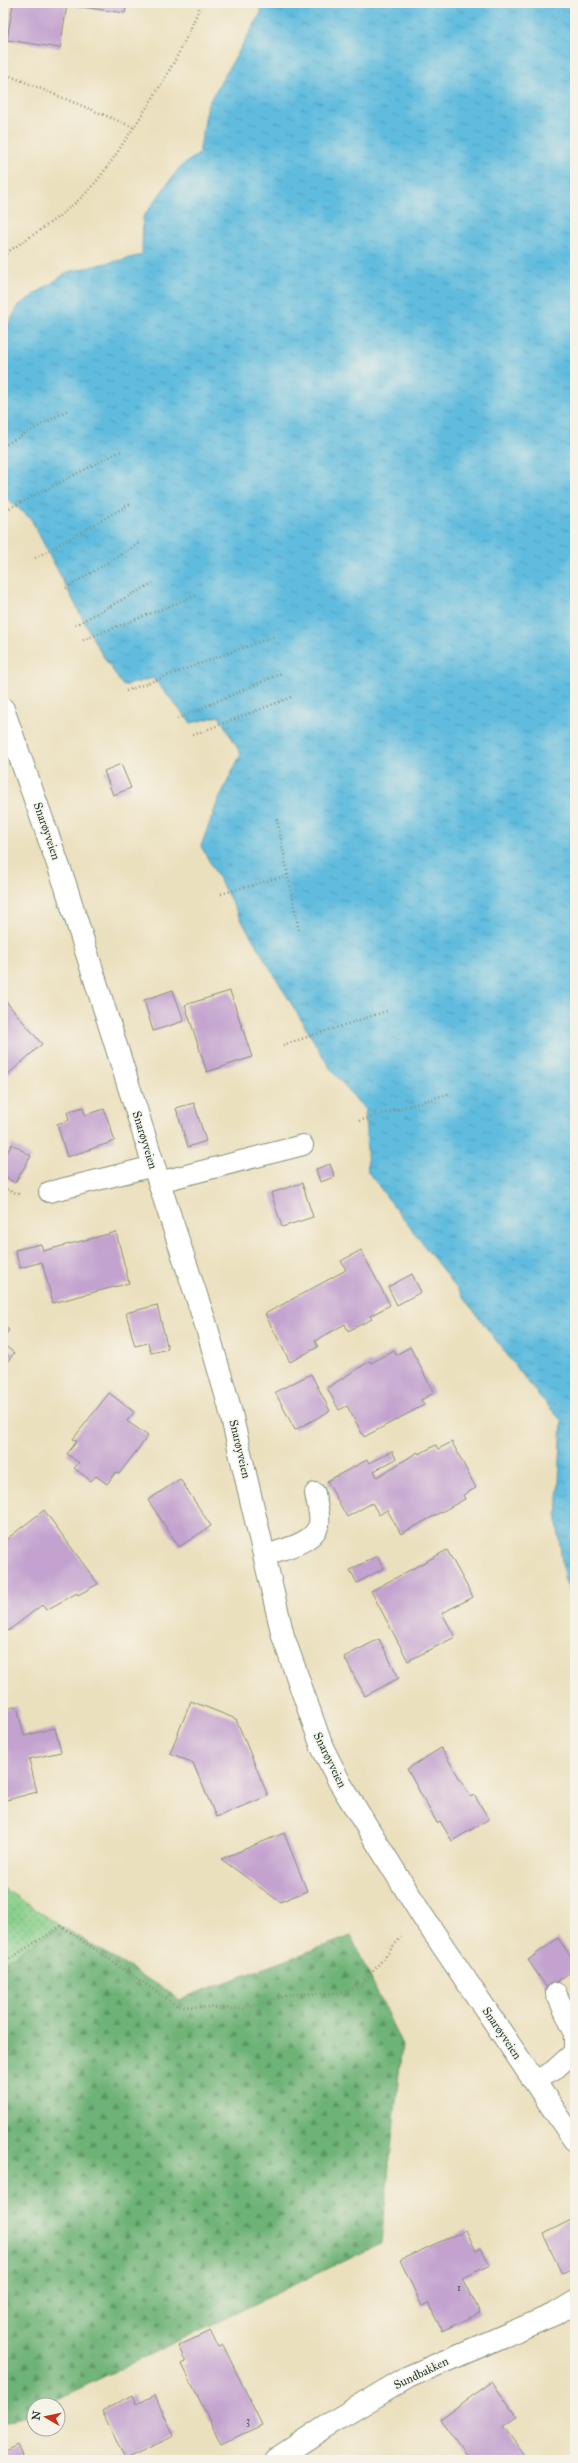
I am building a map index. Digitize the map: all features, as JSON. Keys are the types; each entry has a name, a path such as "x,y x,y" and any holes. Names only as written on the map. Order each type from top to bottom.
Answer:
{"street":[{"name":"Snarøyveien","path":"3,709 65,884 156,1174 206,1325 229,1405 283,1636 307,1711 322,1747 340,1783 421,1914 575,2140"},
{"name":"Sundbakken","path":"275,2460 326,2426 408,2377 555,2314 575,2302"}],"lane":[{"path":"49,1192 156,1174 303,1144"},
{"path":"264,1556 310,1538 316,1531 320,1522 315,1493"},
{"path":"535,2081 553,2071 574,2052 574,2032 556,1993"}],"path":[{"path":"3,255 38,232 82,196 108,166 171,69 192,28 201,3"},
{"path":"3,73 134,128"},
{"path":"3,446 68,410"},
{"path":"6,510 123,450"},
{"path":"35,558 130,504"},
{"path":"66,588 141,542"},
{"path":"75,625 153,584"},
{"path":"83,640 198,595"},
{"path":"126,691 275,636"},
{"path":"177,719 282,673"},
{"path":"193,735 292,697"},
{"path":"277,818 299,931"},
{"path":"220,894 288,875"},
{"path":"283,1044 387,1011"},
{"path":"359,1121 450,1093"},
{"path":"3,1963 61,1926 177,2006 242,2009 292,1994 337,1993 360,1987 421,1914"}],"green space":[{"path":"3,1888 61,1926 3,1963"},
{"path":"61,1926 180,1999 351,1936 402,2045 381,2243 62,2397 26,2397 26,2414 3,2425 3,1963"}],"water":[{"path":"259,3 575,3 575,1605 564,1578 557,1521 562,1421 534,1390 368,1172 365,1110 330,1068 242,921 201,846 218,801 241,754 219,716 191,723 153,678 123,686 98,648 31,519 3,495 3,334 19,305 68,272 142,255 143,217 180,167 199,154 208,104 261,13"}],"building":[{"path":"13,3 127,3 125,13 67,5 60,48 7,40"},
{"path":"121,764 131,788 113,795 104,771"},
{"path":"173,990 184,1021 153,1031 144,1000"},
{"path":"230,991 252,1057 207,1072 185,1005"},
{"path":"3,998 42,1044 6,1076 3,1072"},
{"path":"194,1103 206,1141 188,1147 176,1108"},
{"path":"83,1107 85,1115 104,1109 115,1141 67,1157 57,1124 69,1120 67,1112"},
{"path":"12,1144 31,1156 15,1183 3,1176 3,1150 7,1153"},
{"path":"330,1164 335,1177 320,1182 316,1169"},
{"path":"302,1183 313,1217 282,1227 271,1193"},
{"path":"116,1232 129,1283 53,1303 42,1262 20,1268 15,1250 41,1244 43,1251"},
{"path":"361,1250 390,1305 370,1316 372,1319 348,1331 345,1324 315,1341 318,1347 290,1362 265,1314 346,1270 341,1261"},
{"path":"412,1274 421,1292 397,1305 388,1287"},
{"path":"157,1305 168,1349 151,1353 148,1343 135,1346 126,1313"},
{"path":"3,1325 9,1330 3,1338"},
{"path":"3,1344 14,1353 3,1367"},
{"path":"410,1347 434,1393 421,1400 424,1405 364,1437 347,1406 339,1410 327,1388 370,1361 371,1363 394,1350 396,1355"},
{"path":"311,1374 330,1411 295,1430 275,1392"},
{"path":"109,1393 134,1412 127,1421 148,1436 119,1474 116,1472 107,1484 96,1476 91,1481 74,1468 79,1463 67,1454 77,1441 73,1439"},
{"path":"452,1442 476,1488 463,1495 465,1499 401,1534 387,1510 379,1515 372,1503 347,1517 327,1481 367,1460 369,1463 392,1451 396,1459 374,1471 377,1477 418,1452 419,1454 436,1445 438,1449"},
{"path":"180,1479 211,1526 179,1547 148,1500"},
{"path":"44,1510 98,1584 78,1595 77,1593 46,1610 42,1605 8,1631 3,1625 3,1542"},
{"path":"447,1550 473,1597 442,1613 455,1637 408,1661 371,1591"},
{"path":"377,1556 384,1568 357,1583 350,1570"},
{"path":"379,1639 399,1678 365,1696 344,1657"},
{"path":"191,1701 236,1719 268,1796 216,1817 193,1763 170,1753"},
{"path":"17,1706 24,1736 55,1728 61,1752 29,1759 37,1792 3,1801 3,1710"},
{"path":"441,1748 471,1797 474,1795 489,1819 452,1841 440,1821 437,1823 407,1769"},
{"path":"284,1833 307,1891 280,1902 221,1859"},
{"path":"558,1938 575,1963 575,1969 547,1988 528,1960"},
{"path":"575,2218 575,2268 562,2274 543,2234"},
{"path":"466,2230 476,2251 481,2248 490,2265 463,2278 480,2313 442,2331 428,2303 422,2306 400,2260"},
{"path":"210,2331 218,2347 223,2345 262,2425 221,2444 182,2364 186,2362 178,2346"},
{"path":"492,2382 517,2417 503,2426 527,2459 525,2460 470,2460 440,2419"},
{"path":"133,2395 137,2404 155,2395 174,2436 125,2459 102,2411"},
{"path":"17,2445 24,2460 3,2460 3,2452"}]}
